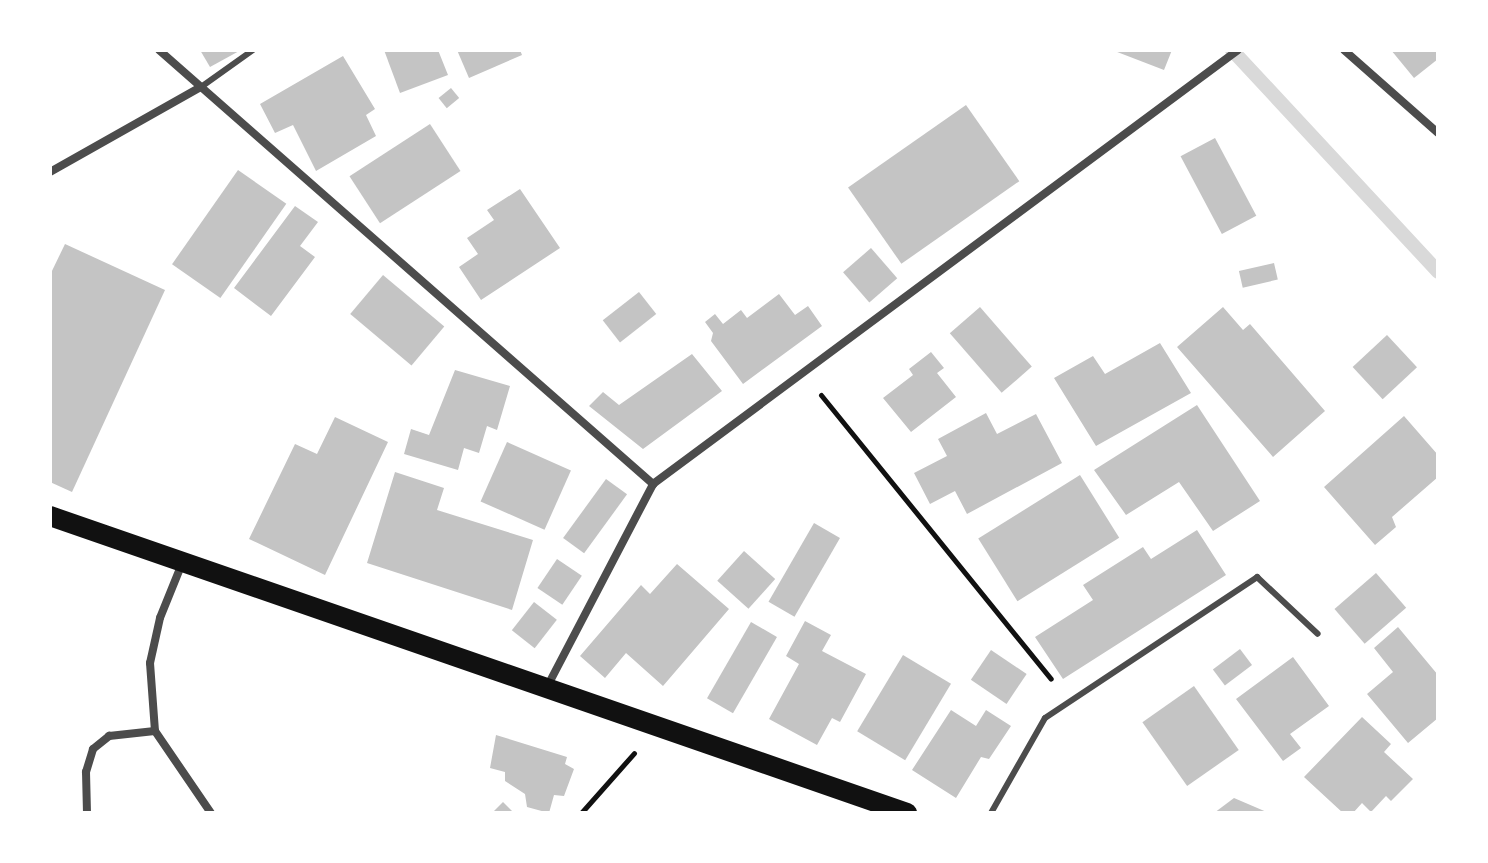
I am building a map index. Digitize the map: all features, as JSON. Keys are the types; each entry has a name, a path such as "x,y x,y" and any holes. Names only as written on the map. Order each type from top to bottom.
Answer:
{"main road":[{"path":"50,516 907,813"}],"street":[{"path":"159,50 653,484"},
{"path":"546,688 653,484 1238,50"},
{"path":"1344,50 1438,133"},
{"path":"50,172 201,87"},
{"path":"184,561 160,618 150,663 155,731 211,813"},
{"path":"87,813 86,772 93,749 109,736 155,731"}],"lane":[{"path":"201,87 253,50"},
{"path":"991,813 1045,718 1257,577 1318,634"}],"path":[{"path":"802,372 1070,702"},
{"path":"581,813 654,727"}],"building":[{"path":"200,50 241,50 210,67"},
{"path":"384,50 438,50 448,75 400,93"},
{"path":"457,50 520,50 522,55 469,78"},
{"path":"1112,50 1172,50 1164,70"},
{"path":"1391,50 1438,50 1438,59 1414,78"},
{"path":"343,56 375,109 366,115 376,136 316,171 293,125 275,133 260,104"},
{"path":"451,88 459,98 447,108 439,98"},
{"path":"966,105 1019,181 901,264 848,188"},
{"path":"430,124 460,171 380,223 349,176"},
{"path":"1215,138 1256,216 1222,234 1181,156"},
{"path":"238,170 286,204 220,298 172,264"},
{"path":"520,189 560,248 481,300 459,267 478,254 467,238 494,220 487,210"},
{"path":"295,206 318,222 300,246 315,257 271,316 234,288"},
{"path":"65,244 165,290 72,492 50,482 50,275"},
{"path":"871,248 897,278 869,302 843,272"},
{"path":"1274,263 1278,280 1243,288 1239,271"},
{"path":"383,275 444,326 412,365 350,314"},
{"path":"639,292 656,314 620,342 603,320"},
{"path":"779,294 795,315 808,306 822,326 743,384 711,341 713,333 705,322 715,314 723,324 741,310 747,318"},
{"path":"980,307 1032,367 1002,393 950,333"},
{"path":"1223,307 1243,330 1250,324 1325,411 1273,457 1177,347"},
{"path":"1387,335 1417,367 1383,399 1353,367"},
{"path":"1160,343 1191,393 1096,446 1054,378 1093,356 1105,374"},
{"path":"931,352 944,368 937,373 956,397 911,432 883,398 913,375 909,369"},
{"path":"692,354 722,391 643,449 589,406 603,392 619,405"},
{"path":"455,370 510,386 497,430 487,426 479,453 464,448 458,470 404,454 411,429 429,435"},
{"path":"1197,405 1260,501 1213,531 1179,482 1126,515 1094,470"},
{"path":"986,413 997,434 1036,414 1062,463 967,514 955,491 930,504 914,473 947,456 938,439"},
{"path":"1404,416 1438,455 1438,477 1392,517 1396,527 1375,545 1324,487"},
{"path":"335,417 388,442 325,575 249,539 295,444 317,454"},
{"path":"507,442 571,470 545,530 481,501"},
{"path":"395,472 444,488 437,510 533,540 512,610 367,563"},
{"path":"1080,475 1119,538 1017,601 978,539"},
{"path":"606,479 627,494 584,553 563,538"},
{"path":"814,523 840,538 794,617 768,602"},
{"path":"1197,530 1226,575 1063,679 1035,637 1093,600 1083,585 1143,547 1151,559"},
{"path":"744,551 775,579 748,609 717,581"},
{"path":"557,559 582,576 562,605 537,588"},
{"path":"677,564 729,609 663,686 626,653 605,678 580,656 641,585 650,594"},
{"path":"1376,573 1406,608 1365,644 1334,609"},
{"path":"534,602 557,620 535,648 512,630"},
{"path":"805,621 831,635 822,651 866,674 840,722 832,718 817,745 769,719 799,664 786,656"},
{"path":"751,622 777,637 733,713 707,698"},
{"path":"1398,627 1438,675 1438,718 1408,743 1367,694 1393,672 1374,648"},
{"path":"1240,649 1252,665 1225,685 1213,669"},
{"path":"991,650 1027,674 1007,704 971,680"},
{"path":"903,655 951,684 905,760 857,731"},
{"path":"1293,657 1329,706 1290,734 1301,748 1283,761 1236,699"},
{"path":"1194,686 1239,750 1187,786 1142,722"},
{"path":"951,710 976,726 986,710 1011,726 989,759 981,757 956,798 912,770"},
{"path":"1362,717 1391,744 1384,752 1413,779 1391,801 1386,796 1371,812 1362,803 1353,813 1343,813 1304,777"},
{"path":"496,735 567,757 565,764 574,769 564,796 554,795 549,813 527,807 525,794 505,781 505,772 490,768"},
{"path":"1234,798 1269,813 1214,813"},
{"path":"503,802 514,813 492,813"}],"waterway":[{"path":"1232,50 1438,272"}]}
